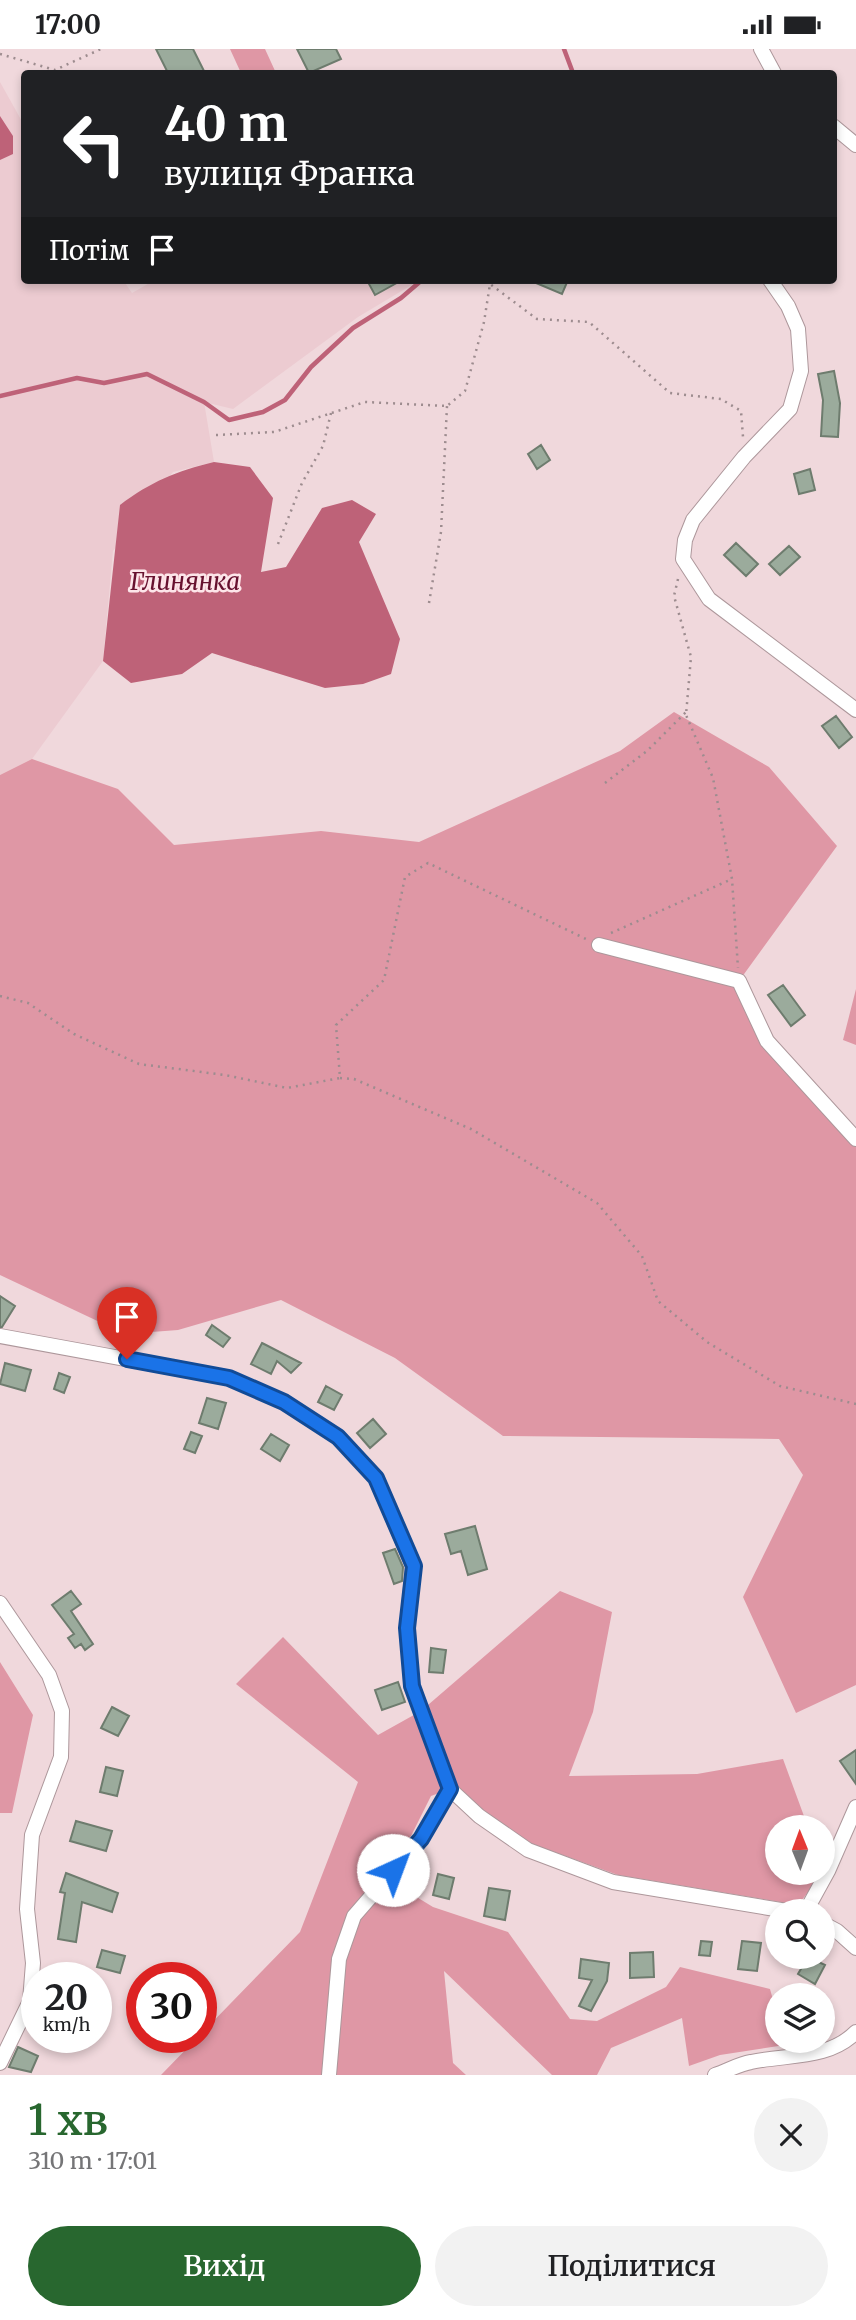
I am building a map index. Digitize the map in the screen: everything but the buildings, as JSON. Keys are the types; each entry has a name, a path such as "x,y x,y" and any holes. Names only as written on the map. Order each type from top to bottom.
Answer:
{"street":[{"path":"761,49 772,70"},
{"path":"837,129 856,145"},
{"path":"773,284 788,306 798,329 801,371 790,409 744,457 693,520 685,540 683,559 709,599 856,710"},
{"path":"596,943 739,981 767,1041 856,1139"},
{"path":"0,1335 229,1378 284,1402 338,1437 376,1478 414,1566 407,1628 412,1686 450,1789 479,1816 528,1850 613,1882 765,1907"},
{"path":"0,1603 49,1675 62,1711 61,1757 32,1835 27,1909 33,1963 30,2001 0,2063"},
{"path":"329,2075 339,1959 354,1916 421,1839 450,1789"},
{"path":"812,1899 833,1861 856,1807"},
{"path":"835,1930 856,1948"},
{"path":"715,2075 750,2062 816,2054 844,2043 856,2032"}],"path":[{"path":"0,54 55,70 101,49"},
{"path":"216,435 274,432 365,402 447,406 465,391 484,322 490,284 537,319 589,322 670,393 721,399 741,411 744,457"},
{"path":"429,603 441,532 447,406"},
{"path":"278,544 302,483 323,446 331,413"},
{"path":"683,559 674,596 691,657 686,712 713,778 732,879 739,981"},
{"path":"604,783 647,751 686,712"},
{"path":"340,1078 336,1025 384,980 405,877 428,863 518,909 596,943 732,879"},
{"path":"0,996 28,1003 74,1034 139,1064 225,1075 287,1088 340,1078 354,1079 471,1129 597,1203 642,1256 658,1301 707,1342 780,1386 856,1404"}],"shaded area":[{"path":"230,49 265,49 275,70 240,70"},
{"path":"0,82 21,120 21,284 126,284 132,293 148,284 413,284 358,317 233,409 204,402 214,462 173,472 113,551 103,661 32,759 0,775"},
{"path":"674,712 769,767 837,846 739,981 767,1041 856,1139 856,1685 796,1713 743,1597 803,1475 779,1439 503,1436 395,1358 281,1300 178,1330 125,1334 0,1275 0,775 32,759 118,789 174,845 321,831 419,842 620,751"},
{"path":"856,989 856,1045 843,1040"},
{"path":"560,1591 612,1612 593,1712 569,1776 697,1774 783,1759 804,1815 765,1815 765,1885 812,1885 803,1899 765,1900 618,1875 507,1835 450,1789 431,1796 411,1836 384,1861 405,1890 433,1907 508,1932 570,2019 597,2021 666,1987 680,1967 765,1988 765,2048 720,2055 689,2066 682,2018 611,2048 597,2075 552,2075 444,1971 453,2063 466,2075 161,2075 182,2053 217,2053 217,2017 300,1932 358,1782 236,1684 283,1637 378,1735 421,1711"},
{"path":"0,1662 33,1715 12,1813 0,1813"}],"water":[{"path":"0,116 13,136 13,154 0,160"},
{"name":"Глинянка","path":"214,462 250,467 273,498 261,572 286,567 322,508 352,500 376,514 359,542 400,639 391,674 363,684 325,688 212,653 182,674 131,683 103,661 120,505 164,478"}],"waterway":[{"path":"564,49 572,70"},
{"path":"0,396 77,378 104,383 147,374 204,402 229,420 263,412 285,400 311,367 353,328 401,298 417,284"}],"route":[{"path":"127,1359 229,1378 284,1402 338,1437 376,1478 414,1566 407,1628 412,1686 450,1789 421,1839 393,1870"}]}
